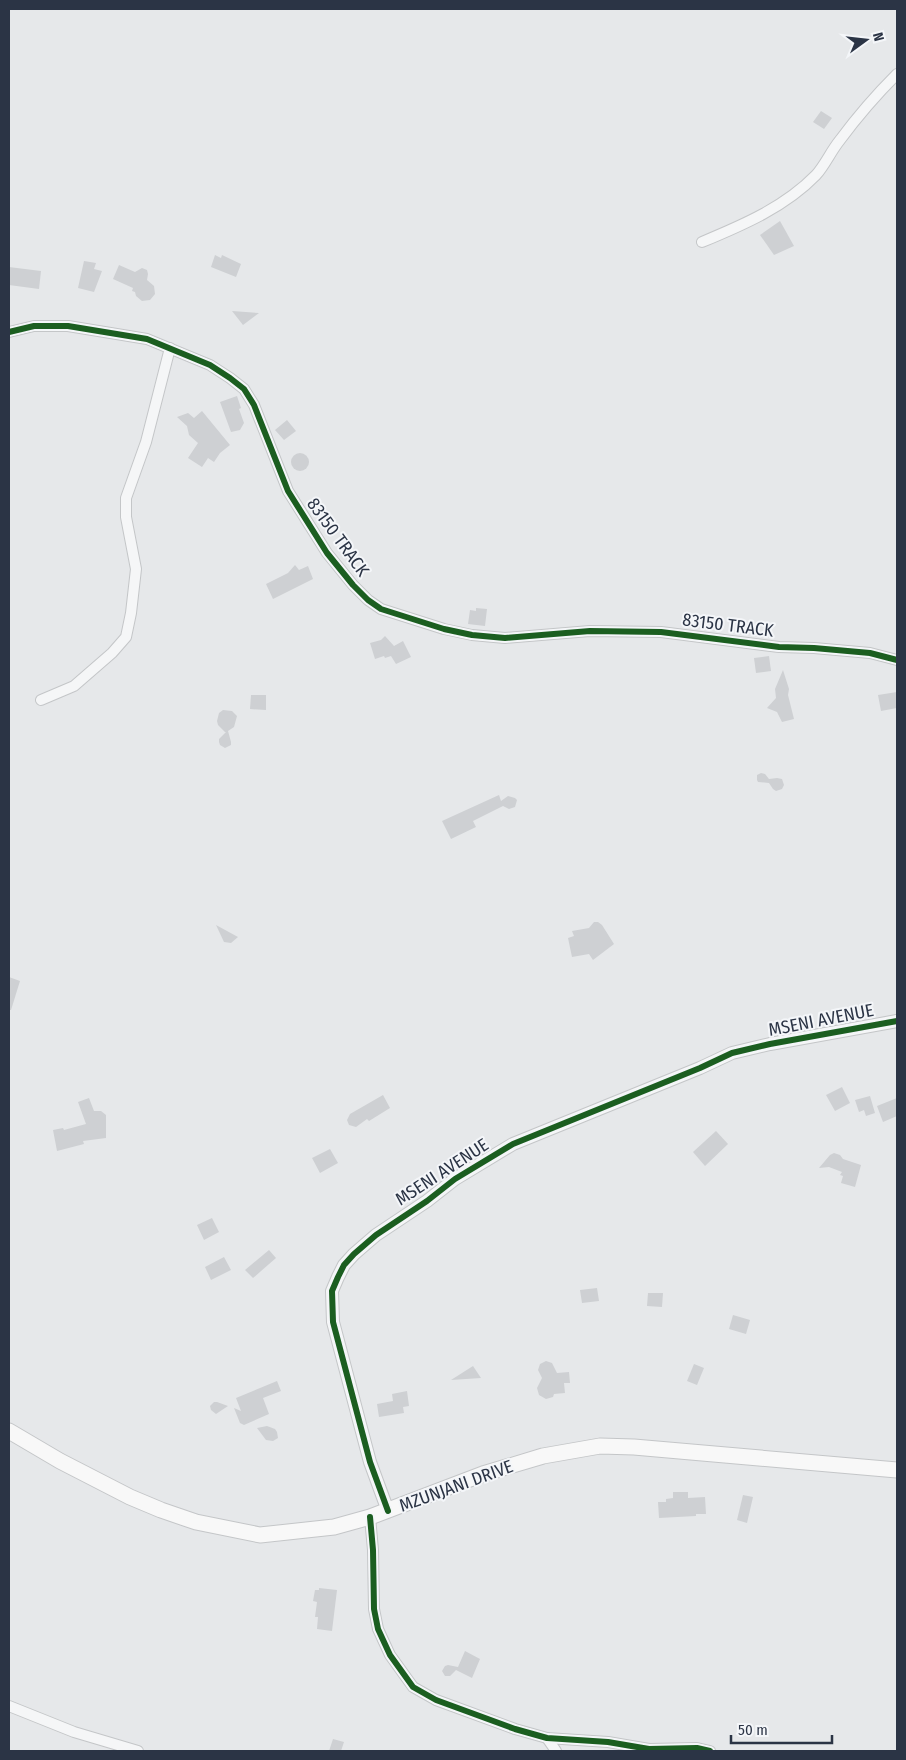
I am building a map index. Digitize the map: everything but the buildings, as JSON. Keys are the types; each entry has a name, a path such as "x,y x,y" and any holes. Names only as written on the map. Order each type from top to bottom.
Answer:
{"main road":[{"name":"MZUNJANI DRIVE","path":"9,1431 60,1461 130,1497 161,1510 196,1522 260,1535 334,1527 370,1517 483,1474 542,1456 600,1446 634,1447 897,1470"}],"street":[{"path":"702,242 769,211 794,194 817,174 854,121 897,74"},
{"name":"83150 TRACK","path":"9,332 34,326 68,326 147,339 210,365 244,389 254,405 288,491 303,516 337,566 363,595 381,609 444,629 496,638 590,631 661,632 779,647 870,653 897,660"},
{"path":"40,700 74,686 126,637 136,569 126,517 126,498 146,442 170,348"},
{"name":"MSENI AVENUE","path":"388,1510 370,1462 333,1322 332,1291 344,1265 354,1254 376,1235 454,1179 513,1144 732,1054 770,1044 897,1020"},
{"path":"370,1517 373,1550 374,1609 378,1629 390,1655 414,1687 436,1700 515,1729 547,1738 608,1742 649,1749 697,1748 710,1751"},
{"path":"9,1706 74,1732 138,1751"},
{"path":"547,1738 556,1751"}],"cycle path":[{"path":"9,332 34,326 68,326 147,339 210,365 230,378 244,389 254,405 288,491 327,553 353,585 368,600 381,609 444,629 472,635 505,638 590,631 661,632 779,647 870,653 897,660"},
{"path":"388,1511 370,1462 333,1322 332,1291 344,1265 354,1254 376,1235 427,1201 455,1179 513,1144 700,1068 732,1053 770,1044 897,1021"},
{"path":"370,1517 373,1550 374,1609 378,1629 390,1655 413,1687 436,1700 515,1729 547,1738 608,1742 649,1749 697,1748 710,1751"}]}
